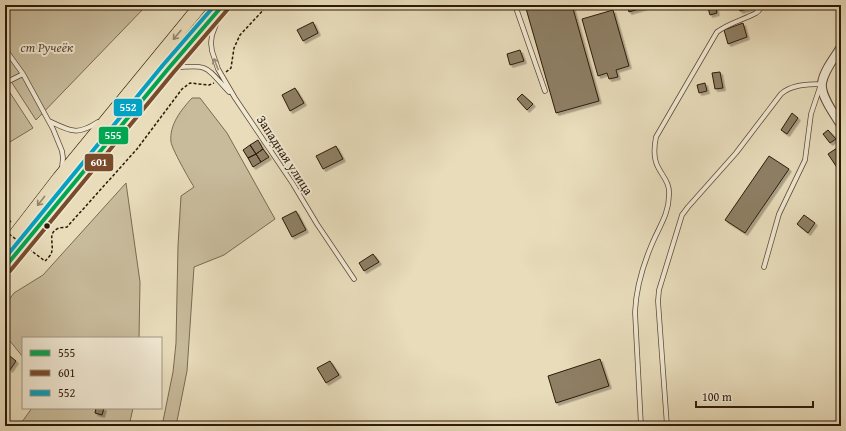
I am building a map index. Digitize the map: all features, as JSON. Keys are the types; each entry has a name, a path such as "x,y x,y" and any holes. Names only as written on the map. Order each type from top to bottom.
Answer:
{"highway":[{"path":"5,248 59,178 201,5"},
{"path":"5,267 168,69 222,6"}],"street":[{"path":"841,47 825,73 822,84 826,102 841,125"}],"lane":[{"path":"515,5 545,91"},
{"path":"640,426 635,297 652,244 666,215 669,193 668,184 654,156 656,137 717,32 726,26 757,12 762,5"},
{"name":"Западная улица","path":"222,6 211,42 215,61 235,98 293,184 317,224 354,279"},
{"path":"5,49 23,74 49,120 62,151 63,164 59,178"},
{"name":"Западная улица","path":"168,69 191,66 203,67 211,72 235,98"},
{"path":"5,83 23,74"},
{"path":"667,426 658,301 659,290 682,215 736,153 781,94 787,89 793,87 822,84 811,114 805,160 779,214 764,267"},
{"path":"49,120 68,130 78,131 89,128 111,114"}],"path":[{"path":"222,75 231,68 234,48 240,35 268,5"},
{"path":"5,231 45,262 53,247 52,236 54,231 59,228 67,227 85,209 137,149 182,89 190,83 212,85 218,79"},
{"path":"5,217 11,222 8,226"}],"green space":[{"name":"ст Ручеёк","path":"5,5 147,5 36,120 5,72"},
{"path":"5,85 33,128 5,145"},
{"path":"192,98 200,98 227,133 275,219 224,255 194,267 187,371 176,426 162,426 173,372 176,343 178,246 181,196 194,187 174,151 171,136 177,118"},
{"path":"126,183 140,282 139,337 22,337 22,356 5,335 5,305 14,293 43,275"},
{"path":"31,409 133,409 129,426 19,426"}],"building":[{"path":"525,5 572,5 599,101 556,113"},
{"path":"627,5 652,5 629,12"},
{"path":"715,5 717,13 710,15 708,8"},
{"path":"738,5 753,5 754,7 740,11"},
{"path":"613,10 629,66 616,70 618,77 609,79 607,73 598,76 582,19"},
{"path":"313,22 318,33 303,41 297,30"},
{"path":"743,23 747,37 728,44 724,30"},
{"path":"520,50 524,61 510,65 507,54"},
{"path":"720,72 723,88 715,89 712,73"},
{"path":"705,83 707,91 699,93 697,85"},
{"path":"295,88 304,103 290,111 282,95"},
{"path":"522,94 533,104 527,110 517,99"},
{"path":"792,113 798,118 787,134 781,130"},
{"path":"828,130 836,139 830,143 823,134"},
{"path":"258,140 263,149 256,154 250,145"},
{"path":"250,145 256,154 248,158 243,150"},
{"path":"336,146 343,159 323,169 316,156"},
{"path":"840,146 841,167 838,169 828,154"},
{"path":"263,149 269,157 261,162 256,154"},
{"path":"256,154 261,162 253,167 248,158"},
{"path":"769,156 789,169 745,233 725,220"},
{"path":"296,211 306,230 292,237 282,218"},
{"path":"804,215 815,223 808,233 797,224"},
{"path":"373,254 379,262 364,271 359,263"},
{"path":"5,352 16,361 10,370 5,366"},
{"path":"600,359 609,386 556,403 548,376"},
{"path":"330,361 339,375 326,383 317,368"},
{"path":"96,409 104,409 102,415 95,413"}],"transit line":[{"name":"552","path":"5,258 163,65 215,5"},
{"name":"555","path":"5,267 168,69 223,5"},
{"name":"601","path":"10,271 173,73 228,9"}]}
